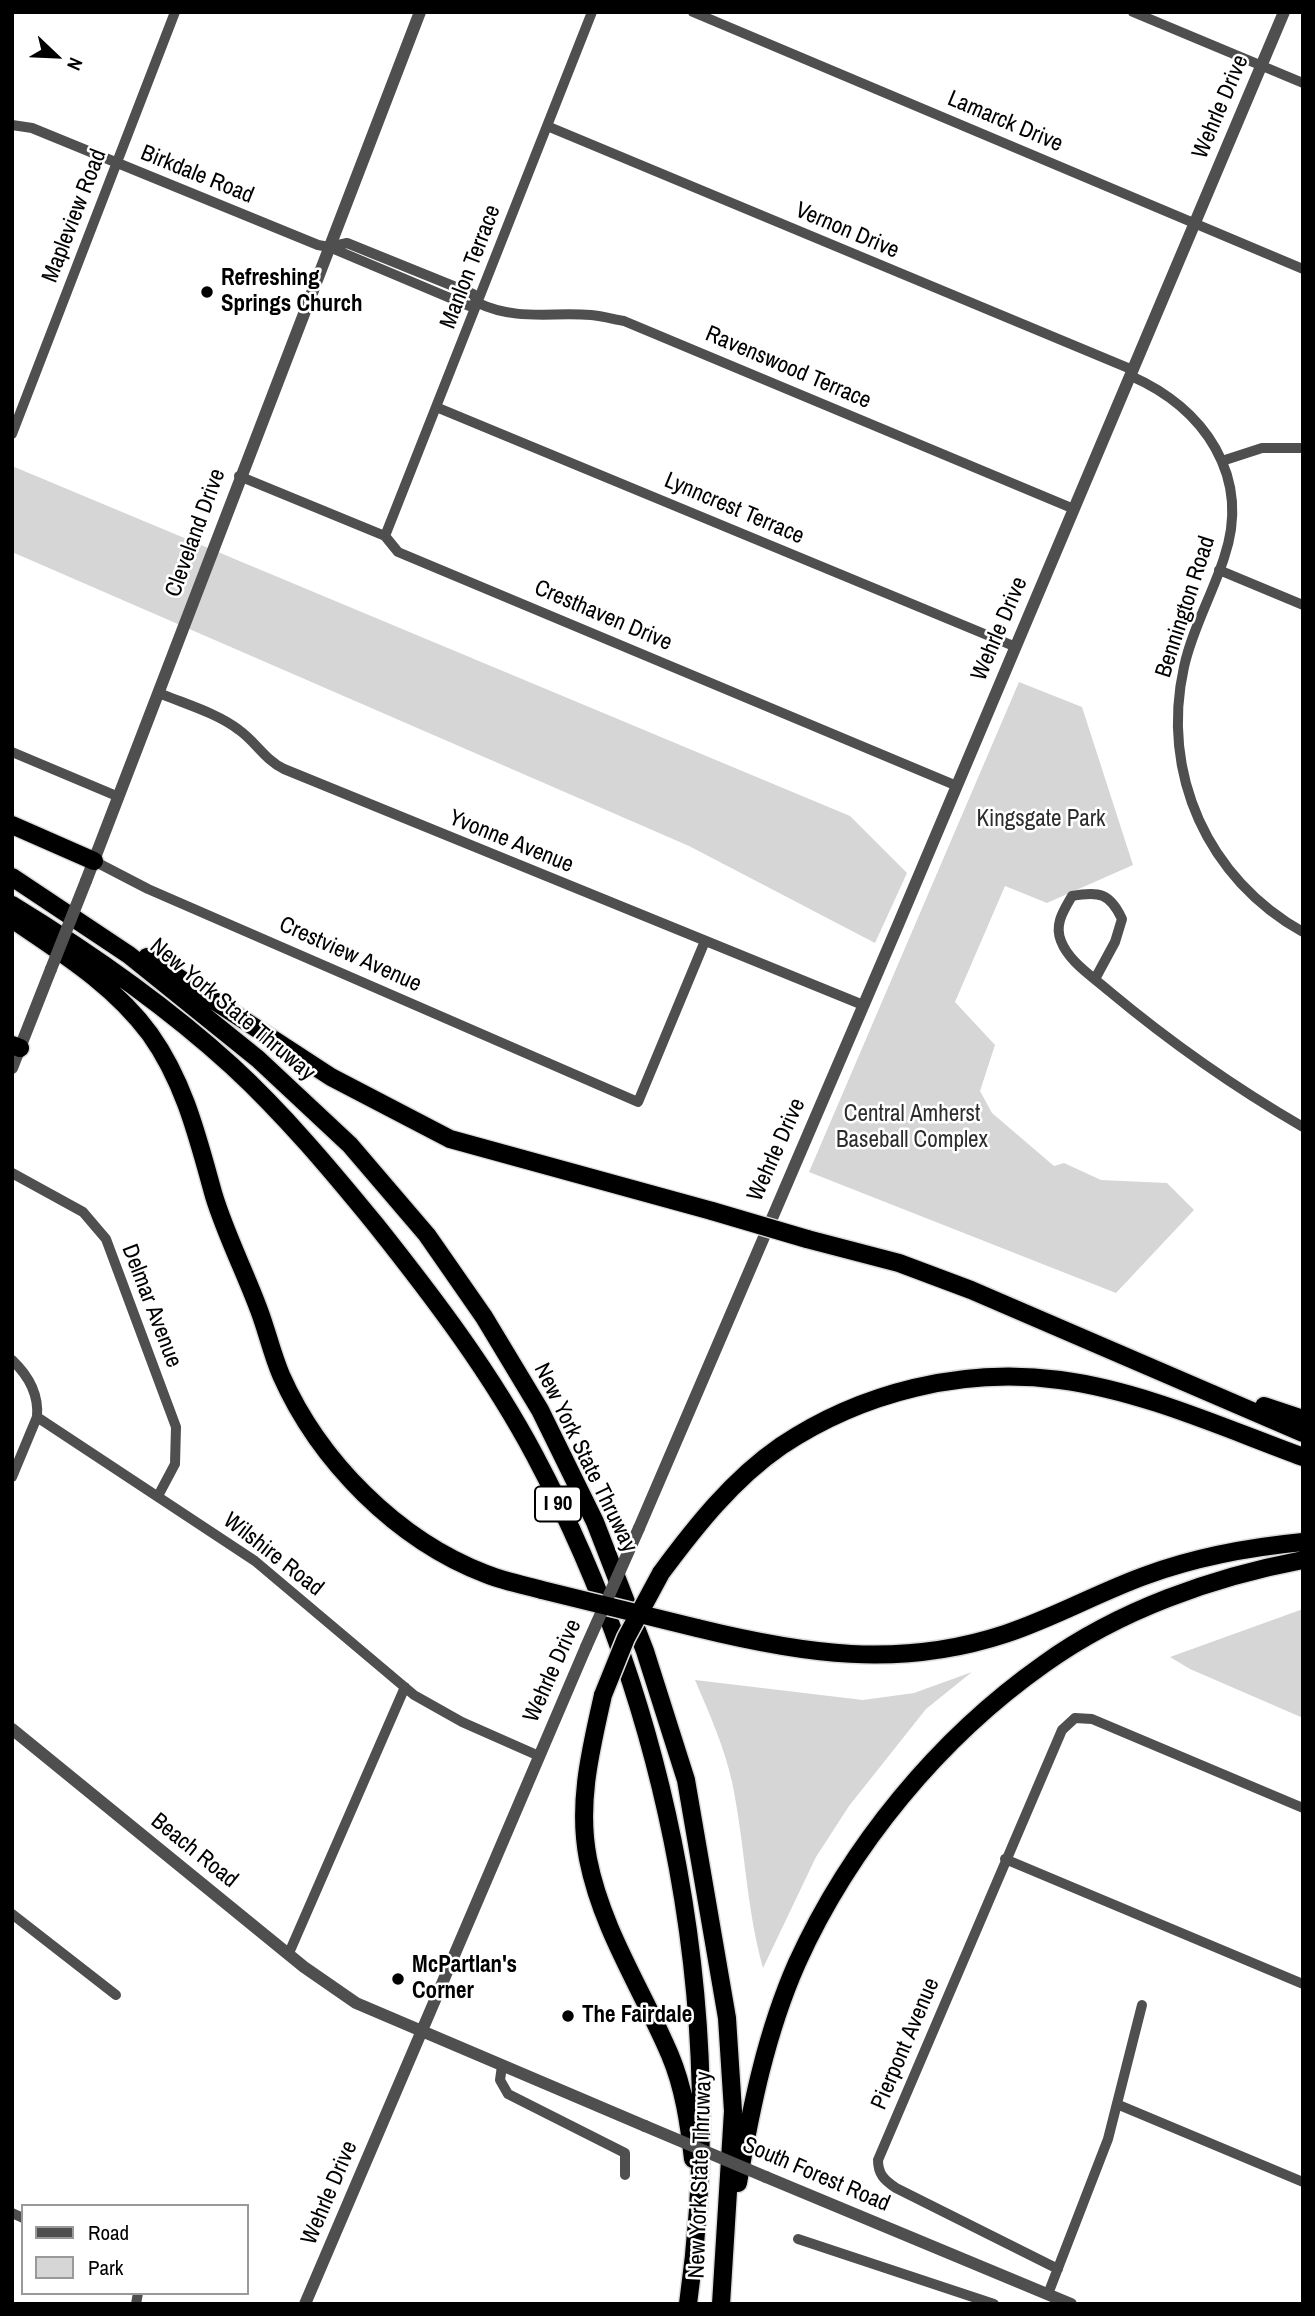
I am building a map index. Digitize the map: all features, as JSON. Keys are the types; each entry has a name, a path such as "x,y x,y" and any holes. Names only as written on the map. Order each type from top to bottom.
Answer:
{"highway":[{"path":"12,825 94,861"},
{"name":"New York State Thruway","path":"12,877 129,955 258,1059 350,1145 419,1225 484,1317 540,1410 595,1522 645,1651 686,1780 727,2018 733,2111 727,2252 721,2304"},
{"name":"New York State Thruway","path":"12,905 165,1009 232,1066 291,1126 347,1189 445,1314 502,1397 536,1457 586,1562 635,1685 657,1772 683,1905 695,2009 703,2125 688,2304"},
{"path":"12,919 83,967 122,1002 156,1044 173,1074 198,1132 215,1198 281,1375 313,1430 343,1472 398,1523 453,1558 486,1574 777,1647 848,1656 943,1650 1006,1634 1148,1575 1254,1547 1303,1542"},
{"path":"83,922 138,951 331,1077 450,1139 899,1263 971,1290 1303,1433"},
{"path":"697,2202 688,2117 677,2077 670,2056 610,1934 588,1858 583,1810 587,1762 603,1695 626,1638 661,1573 699,1522 780,1447 825,1420 867,1402 911,1388 942,1382 1008,1377 1059,1380 1106,1390 1303,1457"},
{"path":"1180,1381 1303,1419"},
{"path":"727,2252 750,2116 763,2059 797,1964 848,1873 898,1802 940,1755 1044,1663 1105,1628 1185,1591 1252,1570 1303,1560"}],"street":[{"name":"Mapleview Road","path":"12,434 174,12"},
{"name":"Cleveland Drive","path":"12,1068 16,1047 49,973 119,797 239,476 420,12"},
{"name":"Manlon Terrace","path":"385,536 592,12"},
{"name":"Lamarck Drive","path":"693,12 1303,269"},
{"path":"1133,12 1303,83"},
{"name":"Wehrle Drive","path":"305,2304 957,786 1284,12"},
{"name":"Birkdale Road","path":"12,125 32,128 312,243 329,247"},
{"name":"Vernon Drive","path":"547,126 1132,373"},
{"name":"Ravenswood Terrace","path":"329,247 346,243 473,294 478,303 499,313 527,316 592,315 624,321 1074,509"},
{"name":"Ravenswood Terrace","path":"329,247 469,306 478,303"},
{"path":"407,281 411,270"},
{"name":"Bennington Road","path":"1132,373 1157,387 1189,411 1213,443 1229,483 1232,520 1219,570 1189,649 1179,689 1177,730 1181,773 1200,825 1226,868 1260,903 1303,932"},
{"name":"Lynncrest Terrace","path":"436,407 1016,647"},
{"path":"1222,461 1262,448 1303,448"},
{"name":"Cresthaven Drive","path":"239,476 385,536 398,552 957,786"},
{"path":"1219,570 1303,606"},
{"name":"Yvonne Avenue","path":"159,693 234,726 249,738 263,757 284,769 863,1004"},
{"path":"12,752 119,797"},
{"name":"Crestview Avenue","path":"94,861 148,889 638,1102 705,941"},
{"path":"1095,979 1115,942 1122,919 1114,902 1094,892 1072,896 1060,916 1060,939 1072,959 1095,979 1196,1059 1303,1127"},
{"name":"Delmar Avenue","path":"12,1173 83,1212 106,1239 176,1427 175,1464 158,1496"},
{"path":"12,1360 23,1370 37,1396 37,1417 12,1477"},
{"name":"Wilshire Road","path":"37,1417 255,1561 405,1687 462,1723 539,1756"},
{"path":"289,1953 405,1687"},
{"name":"Pierpont Avenue","path":"1058,2269 895,2188 884,2180 878,2170 883,2147 1057,1743 1069,1722 1083,1717 1303,1808"},
{"name":"Beach Road","path":"12,1729 289,1953 353,2001"},
{"path":"1005,1859 1303,1984"},
{"path":"12,1914 116,1994"},
{"name":"South Forest Road","path":"353,2001 421,2032 1071,2304"},
{"path":"1048,2294 1119,2105 1142,2005"},
{"path":"502,2066 500,2080 508,2094 625,2153 625,2175"},
{"path":"1119,2105 1303,2182"},
{"path":"797,2239 994,2304"}],"green space":[{"path":"12,466 850,816 907,873 875,943 689,846 12,552"},
{"name":"Central Amherst Baseball Complex","path":"1019,682 1082,707 1133,865 1047,903 1005,886 955,1002 995,1045 980,1091 992,1113 1054,1166 1064,1163 1101,1180 1167,1183 1194,1210 1116,1293 809,1172"},
{"path":"1303,1609 1303,1718 1190,1669 1170,1657"},
{"path":"972,1672 926,1709 849,1806 816,1857 763,1968 753,1922 729,1769 695,1680 863,1700 914,1693"}],"place":[{"name":"Refreshing Springs Church","path":"207,292"},
{"name":"McPartlan's Corner","path":"398,1979"},
{"name":"The Fairdale","path":"568,2016"}],"park label":[{"name":"Kingsgate Park","path":"1041,820"}]}
